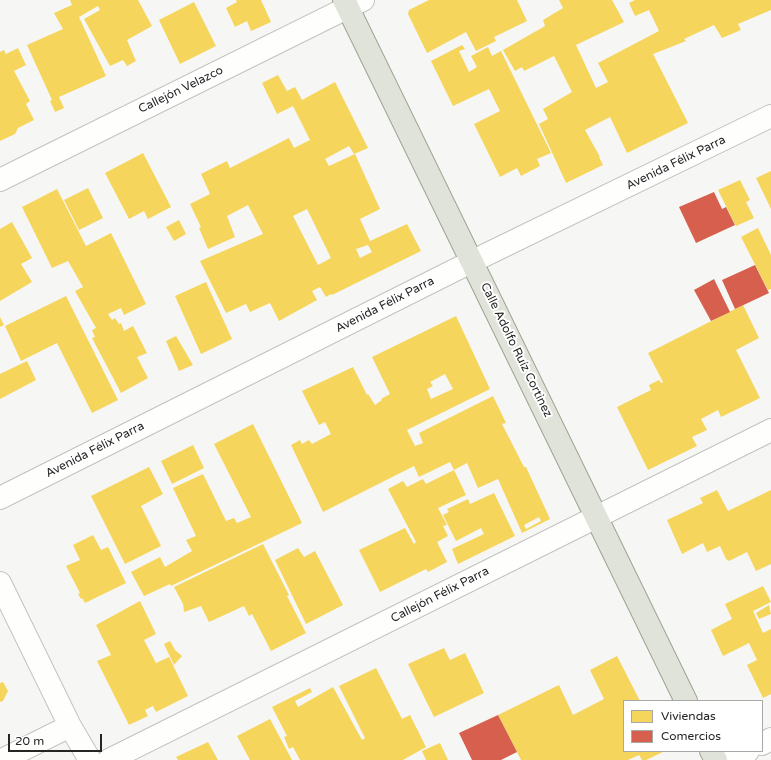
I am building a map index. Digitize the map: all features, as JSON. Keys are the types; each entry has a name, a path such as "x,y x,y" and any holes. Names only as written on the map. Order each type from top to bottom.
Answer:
{"main road":[{"name":"Calle Adolfo Ruíz Cortinez","path":"352,2 595,517 686,700"}],"street":[{"name":"Callejón Velazco","path":"0,180 352,2"},
{"name":"Avenida Félix Parra","path":"0,498 473,261 771,116"},
{"name":"Callejón Félix Parra","path":"109,760 771,430"},
{"path":"0,583 70,726 90,760"},
{"path":"2,760 70,726"},
{"path":"729,760 746,752"}],"building: Viviendas":[{"path":"70,0 138,0 152,26 127,40 136,61 127,66 123,60 110,66 84,19 100,10 98,6 79,17 106,76 59,97 64,108 55,112 50,101 52,100 27,45 63,29 54,13 72,5"},
{"path":"236,0 261,0 271,22 251,31 247,21 235,27 226,8 237,2"},
{"path":"429,0 517,0 527,21 494,37 496,41 476,51 466,32 427,53 408,14 409,10"},
{"path":"559,0 612,0 624,22 576,45 596,88 608,82 598,63 659,31 649,10 635,16 629,3 635,0 771,0 771,10 738,24 741,30 722,38 714,25 684,39 686,41 653,54 688,123 627,153 610,117 585,130 603,165 566,183 539,124 548,119 543,109 572,92 554,56 524,71 522,67 515,71 503,50 545,26 543,20 563,8"},
{"path":"194,2 216,46 180,64 159,20"},
{"path":"462,45 465,49 459,51 469,72 477,67 471,56 488,47 492,56 501,51 551,153 537,159 540,166 521,176 517,168 500,177 474,124 500,111 489,89 453,106 431,61"},
{"path":"18,48 26,65 14,71 30,101 26,104 34,120 18,128 15,134 0,141 0,52 4,50 6,54"},
{"path":"278,75 287,91 295,87 302,100 335,82 368,148 354,154 349,146 325,159 329,166 355,154 380,209 360,219 370,241 407,224 421,251 332,295 331,294 326,297 320,287 312,291 317,300 279,321 270,303 250,312 246,304 226,313 200,261 263,234 248,205 227,216 235,237 208,249 199,228 201,227 190,204 210,194 201,174 227,161 230,168 289,138 294,148 310,140 293,106 277,114 262,83","holes":["307,209 331,258 318,265 293,216","368,245 372,252 360,258 356,249"]},
{"path":"143,153 171,207 148,219 144,211 129,219 105,173"},
{"path":"771,171 771,209 756,178"},
{"path":"740,180 750,200 746,202 754,218 736,226 718,190"},
{"path":"88,188 103,218 79,230 64,200"},
{"path":"57,189 86,246 111,233 146,304 124,315 121,308 108,314 112,320 115,318 119,324 121,323 124,331 133,326 147,353 137,357 148,378 121,393 92,338 95,337 92,330 96,328 75,291 83,287 68,261 52,268 22,207"},
{"path":"179,220 186,234 174,241 166,227"},
{"path":"12,222 32,258 21,264 32,282 0,301 0,229"},
{"path":"758,228 771,255 771,289 768,290 741,237"},
{"path":"206,282 232,339 201,354 175,296"},
{"path":"66,296 118,400 92,413 57,343 21,361 5,326"},
{"path":"743,305 759,338 736,350 760,398 721,417 718,410 701,419 707,430 692,437 697,446 648,470 617,407 651,390 649,385 659,380 661,383 663,382 648,353"},
{"path":"456,316 490,389 407,430 415,446 423,443 419,433 493,396 506,423 502,424 524,467 526,467 550,519 522,533 498,479 478,488 467,463 454,470 450,462 419,477 414,466 323,512 291,445 300,440 302,444 309,440 312,444 331,434 325,422 319,425 302,391 353,367 367,395 368,394 375,405 382,400 381,399 390,394 372,357","holes":["445,374 453,389 431,399 427,389 433,386 430,382","539,517 541,521 526,529 524,525"]},
{"path":"0,317 4,325 0,327"},
{"path":"176,336 193,365 179,371 166,341"},
{"path":"27,361 36,380 0,399 0,374"},
{"path":"253,424 302,523 171,586 170,584 144,596 131,572 160,557 165,567 192,551 186,540 196,536 173,488 203,474 226,521 234,518 237,523 251,517 214,444"},
{"path":"193,445 204,468 172,484 161,461"},
{"path":"149,467 163,494 141,506 161,546 125,564 91,496"},
{"path":"454,470 466,495 438,508 447,525 443,526 448,536 437,542 447,562 428,572 426,569 380,592 359,550 405,528 414,544 416,542 388,489 403,481 407,487 423,479 426,484"},
{"path":"717,490 728,511 771,490 771,564 756,571 747,552 729,561 726,559 720,546 707,552 703,543 682,554 667,520 703,503 700,498"},
{"path":"494,493 515,536 458,564 452,549 484,534 481,528 456,541 443,515 449,512 447,509 468,499 470,504"},
{"path":"93,535 101,550 108,547 126,583 85,603 78,594 80,593 66,566 80,560 73,545"},
{"path":"263,544 289,595 287,596 306,633 271,651 252,614 249,616 244,606 209,622 201,606 184,612 183,604 174,587"},
{"path":"298,548 304,557 315,551 343,605 306,624 275,560"},
{"path":"763,586 771,602 753,611 763,633 771,629 771,694 763,698 747,665 757,660 749,643 723,656 711,630 732,619 725,604"},
{"path":"140,601 156,634 144,640 156,663 169,657 188,696 156,712 153,706 145,710 148,716 129,725 97,661 111,655 96,625"},
{"path":"769,605 771,614 759,619 756,613"},
{"path":"170,641 175,650 182,656 174,665 164,644"},
{"path":"444,648 450,660 465,653 484,693 434,717 408,664"},
{"path":"617,656 639,700 623,700 623,752 663,752 646,760 642,760 639,755 628,760 521,760 498,715 559,685 573,715 604,699 590,670"},
{"path":"376,668 402,719 410,715 426,747 403,760 300,760 293,747 289,749 284,737 287,736 272,707 310,688 312,692 295,701 298,707 333,687 362,740 365,738 339,686"},
{"path":"3,682 8,691 3,701 0,702 0,683"},
{"path":"270,719 292,760 250,760 237,736"},
{"path":"208,742 218,760 178,760 176,757"},
{"path":"440,743 448,760 426,760 422,751"}],"building: Comercios":[{"path":"714,192 722,209 726,207 735,225 696,243 679,207"},
{"path":"755,265 769,293 735,309 722,280"},
{"path":"714,279 730,312 711,321 694,290"},
{"path":"498,715 517,752 501,760 472,760 459,733"}]}
